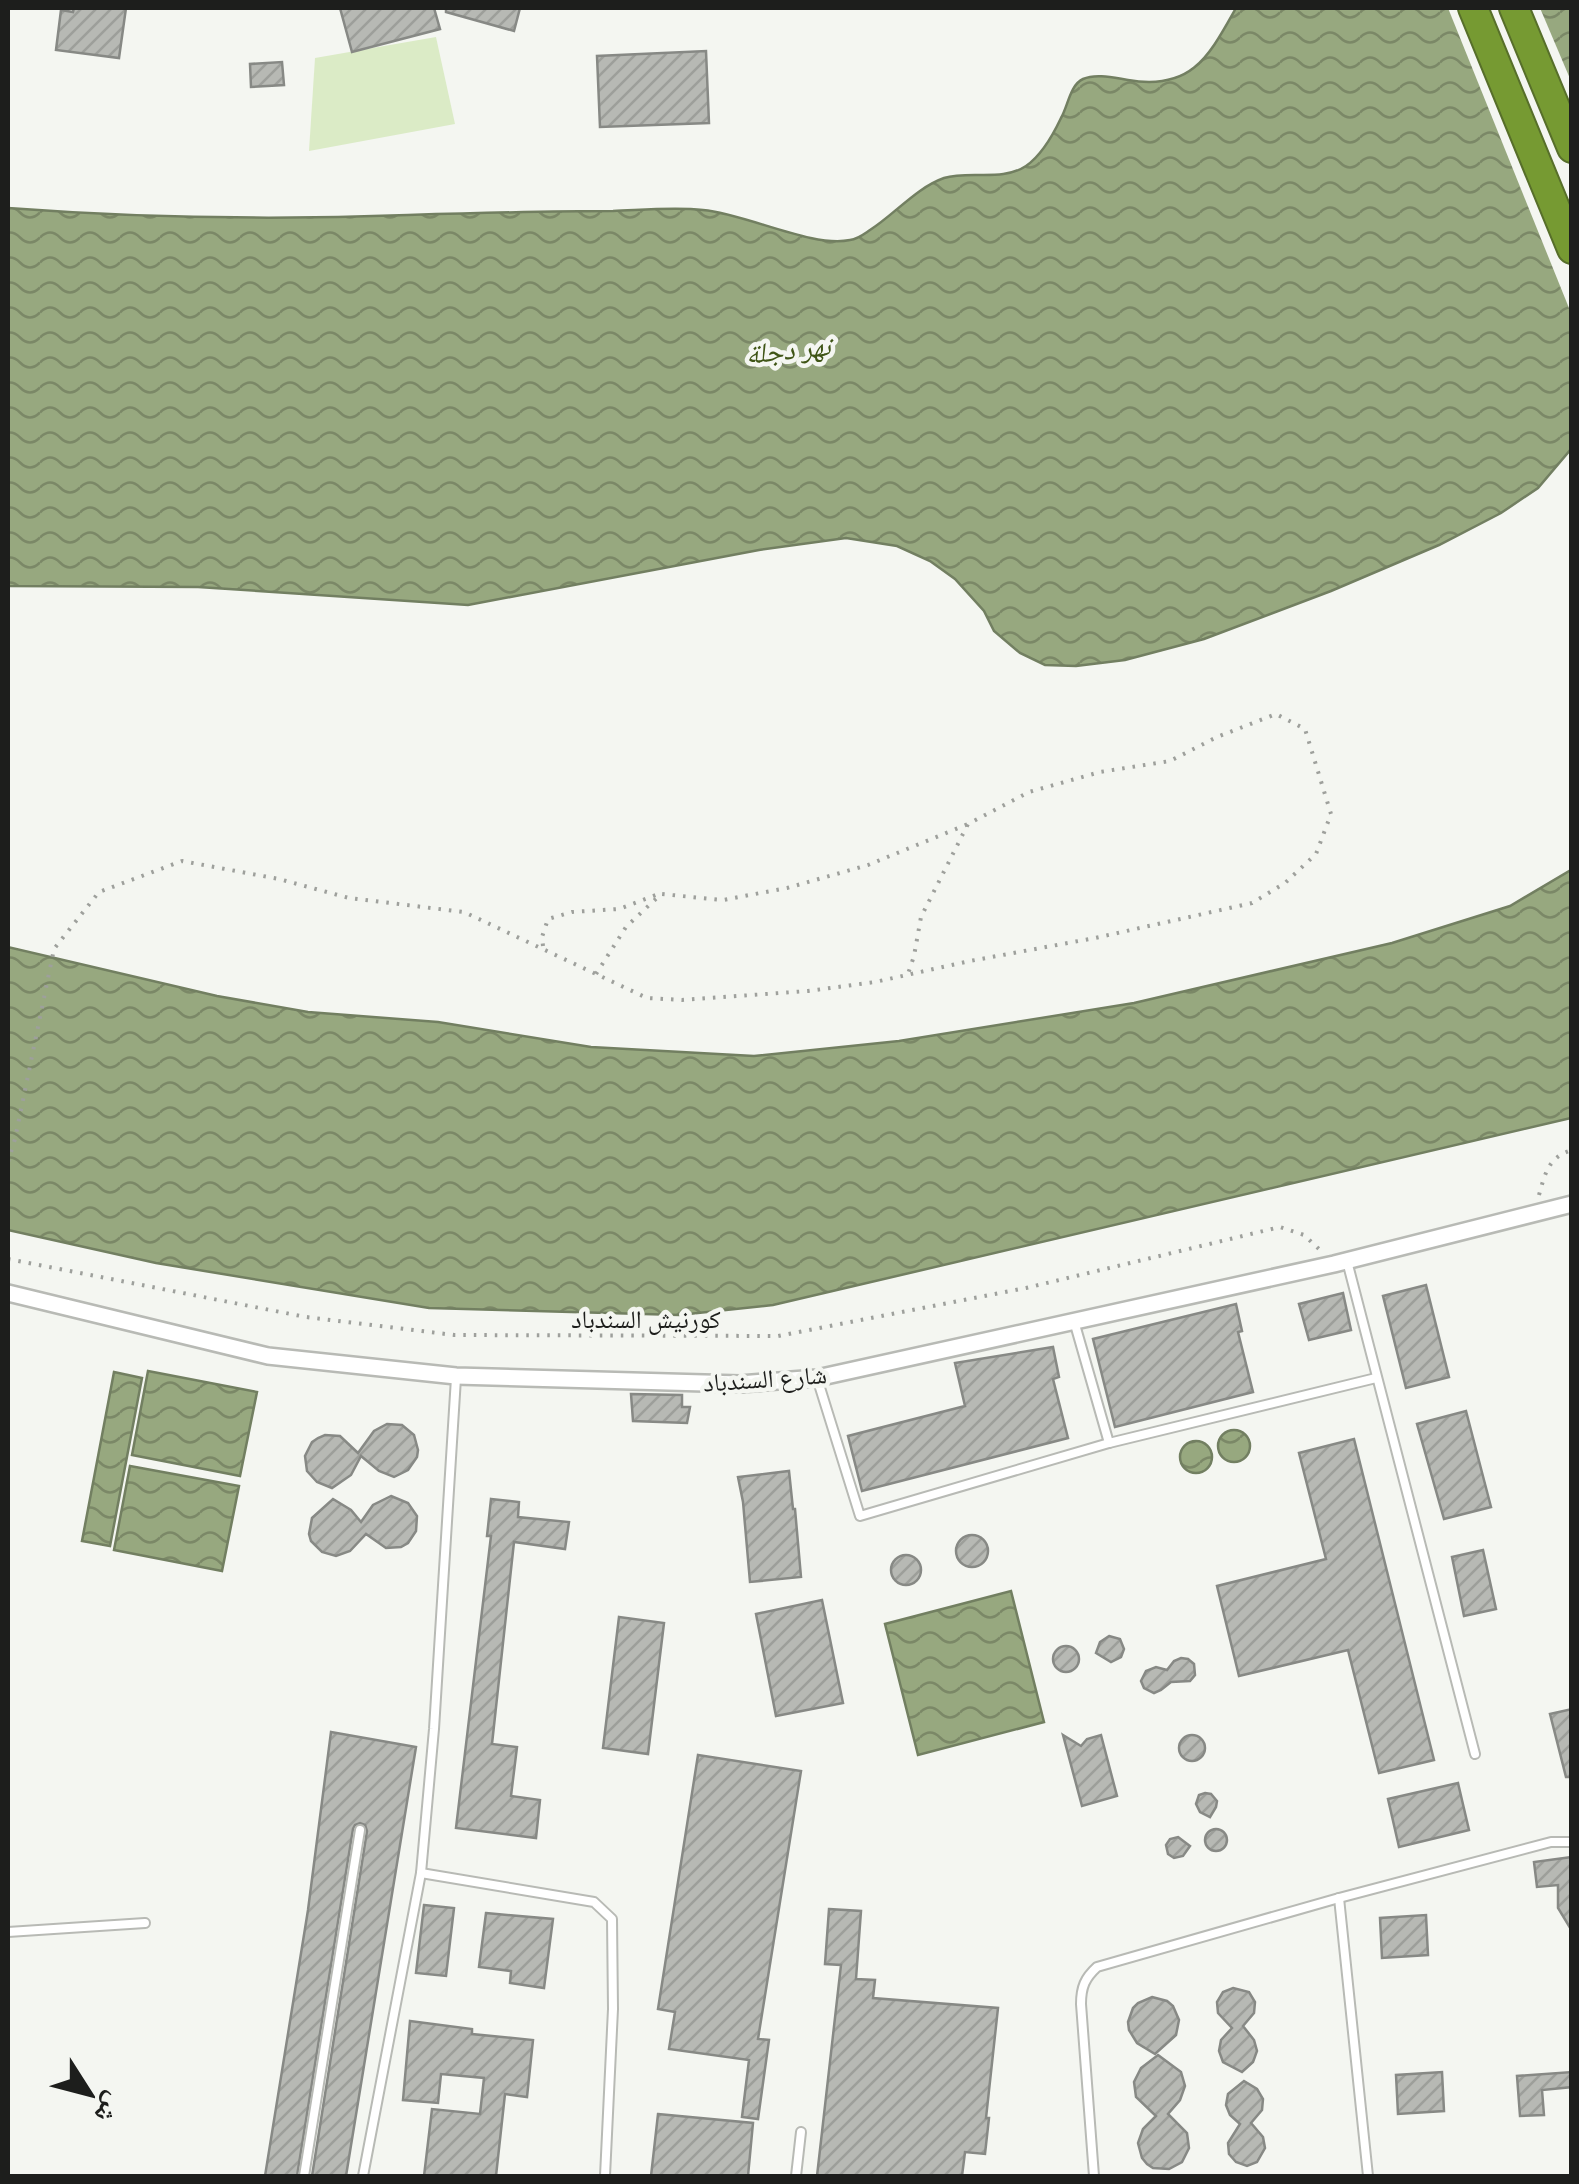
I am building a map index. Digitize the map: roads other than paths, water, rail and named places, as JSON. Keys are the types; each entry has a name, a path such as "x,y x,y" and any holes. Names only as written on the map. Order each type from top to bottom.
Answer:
{"highway":[{"path":"1472,8 1572,249"},
{"path":"1514,8 1572,148"}],"street":[{"name":"شارع السندباد","path":"8,1293 268,1356 456,1376 740,1384 817,1378 1340,1262 1572,1204"}],"lane":[{"path":"1340,1262 1376,1378 1475,1754"},
{"path":"1074,1321 1109,1443"},
{"path":"363,2176 421,1873 456,1376"},
{"path":"817,1378 860,1516 1109,1443 1376,1378"},
{"path":"304,2176 360,1830"},
{"path":"1094,2176 1081,1990 1097,1966 1551,1842 1572,1842"},
{"path":"421,1873 594,1902 612,1918 613,2009 606,2176"},
{"path":"1339,1898 1368,2176"},
{"path":"8,1932 145,1923"},
{"path":"796,2176 801,2132"}],"water":[{"name":"نهر دجلة","path":"1236,8 1571,8 1571,449 1538,488 1501,513 1439,545 1204,639 1125,660 1076,666 1045,665 1020,653 994,631 984,611 955,579 930,561 897,546 846,538 759,550 468,605 198,587 8,586 8,208 258,218 692,209 817,239 850,240 944,178 1007,174 1026,166 1046,144 1072,91 1083,79 1100,76 1150,82 1183,75 1207,55"},
{"path":"1571,870 1571,1118 773,1305 679,1315 429,1308 156,1263 8,1230 8,947 217,996 308,1012 438,1022 591,1047 754,1056 899,1041 1134,1003 1392,943 1510,906"},
{"path":"148,1371 257,1392 240,1476 132,1455"},
{"path":"114,1372 142,1378 110,1546 82,1541"},
{"path":"1234,1430 1245,1435 1250,1446 1245,1457 1234,1462 1223,1457 1218,1446 1223,1435"},
{"path":"1196,1441 1207,1446 1212,1457 1207,1468 1196,1473 1185,1468 1180,1457 1185,1446"},
{"path":"130,1466 239,1486 222,1571 114,1550"},
{"path":"1011,1591 1044,1722 918,1755 885,1624"}]}
